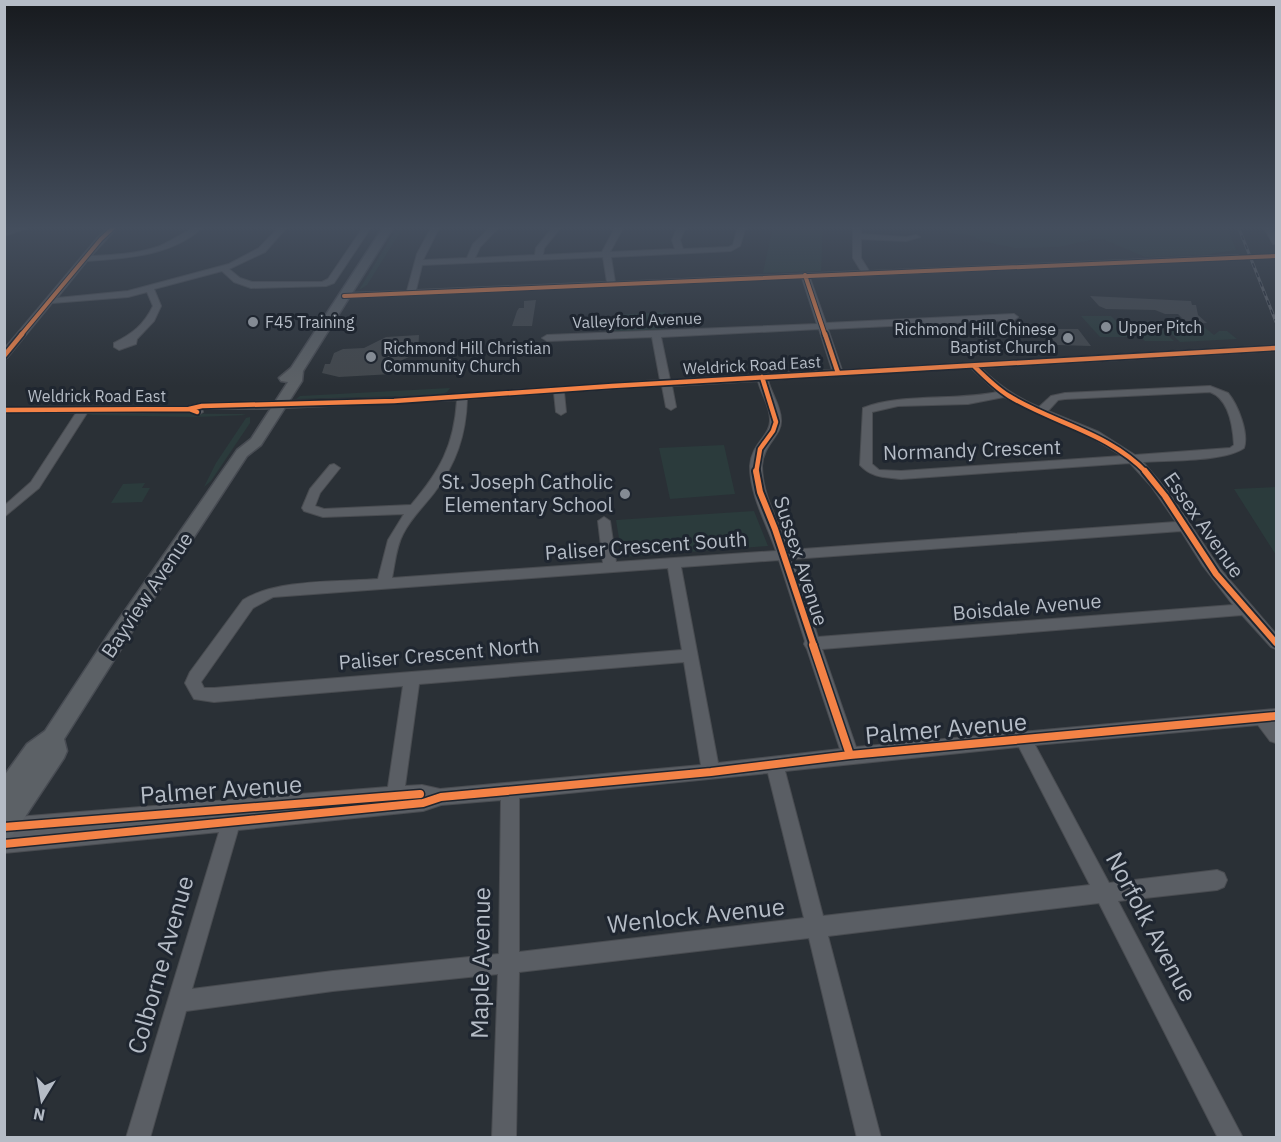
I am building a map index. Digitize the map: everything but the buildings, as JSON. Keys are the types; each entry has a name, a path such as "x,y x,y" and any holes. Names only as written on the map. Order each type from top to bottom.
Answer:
{"main road":[{"name":"Bayview Avenue","path":"4,797 35,751 53,738 242,453 256,442 272,406 295,381 296,371 355,279"},
{"name":"Bayview Avenue","path":"4,827 56,751 53,738"}],"street":[{"path":"4,356 68,279"},
{"path":"50,301 128,294 186,279"},
{"path":"236,279 251,285 314,285 327,283 331,279"},
{"path":"411,293 415,279"},
{"path":"610,279 611,284"},
{"path":"344,296 712,279"},
{"path":"807,279 838,373"},
{"path":"132,339 151,319 157,306 150,289"},
{"name":"Valleyford Avenue","path":"547,338 656,335 1014,317"},
{"path":"656,335 671,407"},
{"name":"Weldrick Road East","path":"4,410 252,411 272,406 462,397 559,389 1276,348"},
{"name":"Essex Avenue","path":"974,366 1005,394 1097,435 1133,459 1164,493 1208,564 1276,643"},
{"name":"Sussex Avenue","path":"762,377 776,420 775,428 758,452 758,477 762,497 850,755"},
{"path":"1041,411 1055,398 1087,394 1197,388 1218,391 1228,400 1240,438 1240,446 1233,451 1133,459"},
{"path":"559,389 561,412"},
{"name":"Normandy Crescent","path":"1005,394 963,401 885,404 872,407 867,410 866,465 876,473 901,475 1133,459"},
{"path":"384,585 394,540 411,509 428,492 452,456 460,433 462,397"},
{"path":"4,513 35,484 85,409"},
{"path":"334,468 315,490 308,508 323,513 411,509"},
{"path":"604,521 610,568"},
{"name":"Paliser Crescent South","path":"195,687 195,677 248,604 260,596 273,592 1186,526"},
{"path":"674,564 711,772"},
{"name":"Boisdale Avenue","path":"812,644 1246,609"},
{"name":"Paliser Crescent North","path":"195,687 200,694 214,695 690,654"},
{"path":"394,801 412,678"},
{"path":"1269,717 1276,736"},
{"name":"Palmer Avenue","path":"4,827 233,814 394,801 423,803 441,797 711,772 850,755 1269,717"},
{"name":"Norfolk Avenue","path":"1024,740 1231,1137"},
{"path":"775,765 869,1137"},
{"name":"Maple Avenue","path":"504,1137 509,963 510,790"},
{"name":"Palmer Avenue","path":"4,844 233,814"},
{"name":"Colborne Avenue","path":"138,1137 180,1001 233,814"},
{"name":"Wenlock Avenue","path":"180,1001 333,981 817,928 1217,880"}],"shaded area":[{"path":"366,279 371,279 367,285 359,290"},
{"path":"665,312 664,329 612,332 614,315"},
{"name":"Upper Pitch","path":"1081,316 1111,316 1132,337 1100,337"},
{"path":"1126,322 1154,322 1174,341 1145,341"},
{"path":"1163,326 1203,326 1214,335 1219,331 1227,331 1237,339 1180,342"},
{"path":"450,388 447,392 438,395 296,399 300,396"},
{"path":"97,413 246,415 197,417 87,415"},
{"path":"250,417 250,423 211,481 204,487 216,463 246,418"},
{"path":"724,445 735,494 670,499 659,448"},
{"path":"145,483 142,488 150,488 142,502 111,503 123,484"},
{"path":"1276,487 1276,555 1234,489"},
{"path":"754,511 768,546 622,557 616,520"}],"railway":[{"path":"1259,279 1276,322"}],"cycle path":[{"path":"4,356 68,279"},
{"path":"344,296 714,279"},
{"path":"806,279 838,373"},
{"path":"189,409 202,406 394,401 612,386 1276,348"},
{"path":"974,366 990,383 1009,396 1095,434 1134,460 1156,483 1216,574 1276,643"},
{"path":"762,377 776,422 773,431 758,453 756,463 758,482 850,755"},
{"path":"4,410 189,409 197,412"},
{"path":"4,844 423,803 441,797 711,772 850,755 1276,716"},
{"path":"4,827 420,794"}],"place":[{"name":"F45 Training","path":"253,322"},
{"name":"Upper Pitch","path":"1106,327"},
{"name":"Richmond Hill Chinese Baptist Church","path":"1068,338"},
{"name":"Richmond Hill Christian Community Church","path":"371,357"},
{"name":"St. Joseph Catholic Elementary School","path":"625,494"}]}
